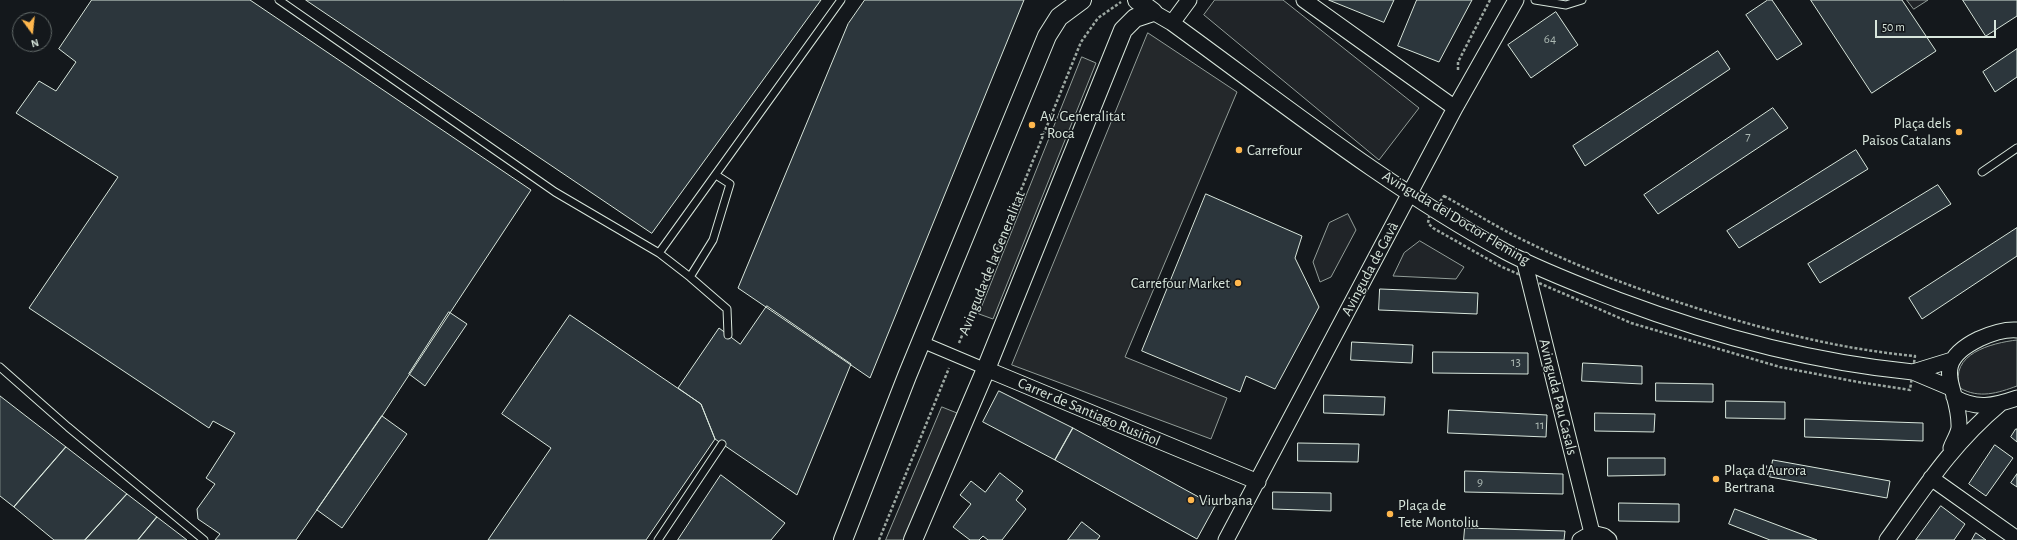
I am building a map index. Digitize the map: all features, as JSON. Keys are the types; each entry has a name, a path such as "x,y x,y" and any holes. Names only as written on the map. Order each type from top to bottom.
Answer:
{"street":[{"path":"843,540 1019,103 1048,36 1061,8 1082,0"},
{"path":"1137,0 1153,12"},
{"path":"1172,22 1189,0"},
{"name":"Avinguda de Gavà","path":"1226,540 1258,482 1380,248 1411,194 1455,108 1516,0"},
{"path":"1308,1 1455,108"},
{"path":"913,540 986,369 1123,30 1135,18 1153,12"},
{"name":"Avinguda del Doctor Fleming","path":"1153,12 1172,22 1387,180 1524,260 1587,289 1654,313 1761,346 1860,366 1913,372 1953,392 1965,403 1977,406 2000,404"},
{"name":"Avinguda Pau Casals","path":"1524,260 1586,536"},
{"path":"1948,455 1959,429 1953,392 1948,374 1952,360 1964,346 1989,334 2015,328"},
{"name":"Carrer de Santiago Rusiñol","path":"922,342 1258,482"},
{"name":"Avinguda del Doctor Fleming","path":"1913,372 1952,360"},
{"path":"1887,540 1948,455 1982,419 2000,404 2017,398"},
{"path":"1931,478 2017,539"},
{"path":"1586,536 1604,536 1608,540"}],"lane":[{"path":"279,0 555,192 659,253 690,277 726,309 728,335"},
{"path":"659,253 841,0"},
{"path":"1535,0 1566,5 1582,0"},
{"path":"1982,172 2017,148"},
{"path":"690,277 713,240 730,184 716,175"},
{"path":"0,367 68,427 204,540"},
{"path":"658,540 722,444"}],"path":[{"name":"Avinguda de la Generalitat","path":"879,540 1081,42 1098,18 1125,0"},
{"path":"1435,209 1444,196 1522,239 1599,274 1657,297 1699,310 1800,338 1878,352 1915,356 1913,372"}],"shaded area":[{"path":"1215,0 1283,0 1419,108 1379,160 1204,15"},
{"path":"1907,0 1928,0 1914,9"},
{"path":"1148,33 1237,92 1125,357 1227,398 1211,439 1012,365"},
{"path":"1082,57 1096,63 993,319 979,314"},
{"path":"1348,214 1356,230 1331,277 1320,282 1313,262 1329,223"},
{"path":"1420,241 1464,267 1456,279 1393,276 1404,253"},
{"path":"2017,340 2017,386 1988,394 1974,393 1960,388 1958,376 1966,359 1975,352 1985,348 1996,344"},
{"path":"942,407 957,413 904,540 886,540"}],"building":[{"path":"92,0 250,0 531,190 382,416 296,540 215,540 220,534 198,519 197,509 215,484 206,478 235,433 213,421 209,428 29,308 118,177 16,113 39,81 56,91 76,62 59,49"},
{"path":"306,0 821,0 652,233"},
{"path":"865,0 1024,0 870,378 738,288 848,24"},
{"path":"1329,0 1394,0 1384,22"},
{"path":"1417,0 1472,0 1439,62 1398,46"},
{"path":"1768,0 1772,0 1802,44 1777,60 1746,15"},
{"path":"1811,0 1902,0 1936,51 1872,93"},
{"path":"1963,0 2017,0 2017,16 1986,36"},
{"path":"1556,12 1578,45 1531,78 1508,45"},
{"path":"2017,49 2017,77 1995,92 1983,72"},
{"path":"1718,51 1730,69 1585,166 1573,146"},
{"path":"1773,108 1788,128 1658,214 1644,195"},
{"path":"1856,150 1868,169 1739,248 1727,231"},
{"path":"1938,185 1951,204 1820,283 1808,264"},
{"name":"Carrefour Market","path":"1206,194 1302,236 1295,258 1319,307 1275,389 1246,376 1240,392 1142,351"},
{"path":"2017,228 2017,256 1922,319 1909,298"},
{"path":"1380,289 1478,293 1477,314 1379,310"},
{"path":"767,306 851,364 797,495 715,439 701,404 678,388 719,328 740,344"},
{"path":"449,312 467,324 425,386 409,374"},
{"path":"570,315 701,404 715,439 646,540 488,540 551,448 502,414"},
{"path":"1352,342 1413,345 1412,363 1351,360"},
{"path":"1433,352 1528,353 1528,374 1433,373"},
{"path":"1583,363 1642,366 1642,384 1582,381"},
{"path":"1656,383 1713,384 1713,402 1656,401"},
{"path":"999,391 1073,428 1055,460 983,422"},
{"path":"1324,395 1385,397 1384,415 1324,413"},
{"path":"0,396 66,447 14,507 0,496"},
{"path":"1726,401 1785,402 1785,419 1726,418"},
{"path":"1449,410 1547,415 1546,437 1448,433"},
{"path":"1595,413 1655,414 1654,432 1595,431"},
{"path":"382,416 407,434 342,528 317,510"},
{"path":"1805,419 1923,423 1923,441 1805,437"},
{"path":"1073,428 1215,506 1197,539 1055,460"},
{"path":"2017,429 2017,442 2011,437"},
{"path":"1298,443 1359,444 1358,462 1298,461"},
{"path":"1995,445 2013,458 1986,496 1969,484"},
{"path":"66,447 127,494 85,540 54,540 14,507"},
{"path":"1608,458 1665,458 1665,475 1608,476"},
{"path":"1773,460 1890,481 1887,498 1770,477"},
{"path":"1465,471 1563,474 1563,494 1465,492"},
{"path":"1000,473 1023,491 1016,500 1026,509 1002,540 988,540 983,536 979,540 970,540 953,527 971,504 960,495 971,481 985,492"},
{"path":"2017,474 2017,487 2011,483"},
{"path":"721,475 785,523 771,540 678,540"},
{"path":"1273,492 1331,493 1331,511 1273,509"},
{"path":"127,494 157,517 138,540 85,540"},
{"path":"1619,503 1679,504 1679,522 1619,521"},
{"path":"1941,506 1965,524 1954,540 1916,540"},
{"path":"1735,509 1817,540 1770,540 1729,524"},
{"path":"157,517 187,540 138,540"},
{"path":"1082,522 1100,536 1097,540 1068,540"},
{"path":"1465,528 1565,531 1564,540 1464,540"},
{"path":"1976,533 1986,540 1972,540"}],"place":[{"name":"Av. Generalitat - Roca","path":"1032,125"},
{"name":"Plaça dels Països Catalans","path":"1959,132"},
{"name":"Carrefour","path":"1239,150"},
{"name":"Carrefour Market","path":"1238,283"},
{"name":"Plaça d'Aurora Bertrana","path":"1716,479"},
{"name":"Viurbana","path":"1191,500"},
{"name":"Plaça de Tete Montoliu","path":"1390,514"}]}
